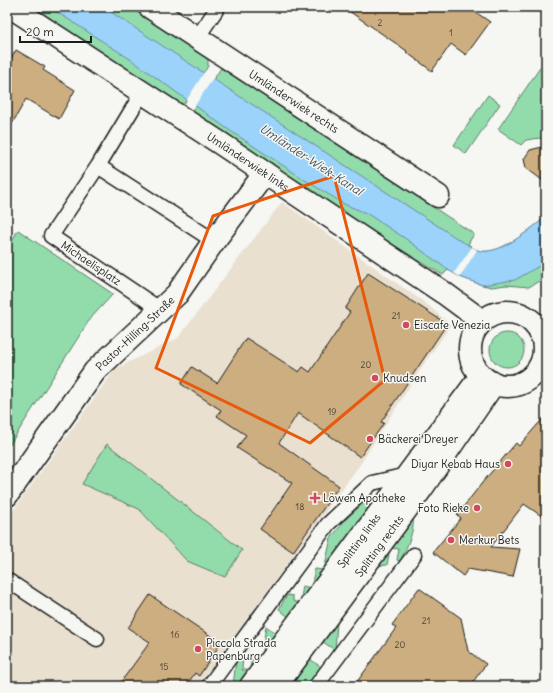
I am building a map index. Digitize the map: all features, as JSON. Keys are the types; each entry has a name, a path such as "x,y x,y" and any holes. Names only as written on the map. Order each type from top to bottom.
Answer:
{"street":[{"name":"Umländerwiek links","path":"11,7 265,173 444,293 482,321"},
{"name":"Umländerwiek rechts","path":"150,7 438,196"},
{"name":"Pastor-Hilling-Straße","path":"7,495 95,371 177,294 214,241 265,173"},
{"path":"506,312 539,315 537,328 542,338 544,350 542,361 536,371 528,379 517,384 505,386 488,380 474,366 470,354 470,342 474,330 482,321 493,314 506,312"},
{"name":"Splitting links","path":"251,686 407,475 488,380"},
{"name":"Splitting rechts","path":"276,686 422,488 488,380"}],"lane":[{"path":"197,38 218,7"},
{"name":"Michaelisplatz","path":"142,93 98,166 51,236 161,310"},
{"path":"98,166 214,241"},
{"path":"209,686 328,524 372,483 407,475"},
{"path":"316,686 414,555"},
{"path":"7,580 97,639"}],"highlighted area":[{"path":"334,176 385,380 310,443 156,368 213,216"}],"shaded area":[{"path":"282,202 428,305 451,325 424,364 361,463 198,686 7,686 7,519 115,369 178,338"}],"green space":[{"path":"28,7 129,7 208,59 208,66 180,110"},
{"path":"546,59 546,142 540,138 526,140 521,145 498,129"},
{"path":"221,68 474,234 468,244 472,247 454,273 448,270 443,275 339,212 191,112"},
{"path":"488,95 500,104 466,154 454,145"},
{"path":"546,217 546,277 529,287 506,285 492,287 460,277 477,250 494,250 504,246 523,235"},
{"path":"18,230 113,294 90,319 7,449 7,250"},
{"path":"504,333 510,333 519,338 523,344 523,356 519,362 510,367 504,367 495,362 490,353 490,347 495,338"},
{"path":"107,444 242,550 225,577 187,561 139,509 82,484"},
{"path":"371,496 375,498 292,620 279,609 287,595 293,596 293,601 300,603 303,586 311,588 315,569 324,570 331,538 346,519"},
{"path":"412,514 412,531 400,561 397,560 399,549 390,548 387,565 377,566 337,622 335,650 320,640"},
{"path":"266,626 281,637 245,686 233,686 236,661 243,654 242,670 250,670 252,656 261,657"},
{"path":"307,657 321,667 308,686 286,686"}],"water":[{"name":"Umländer-Wiek-Kanal","path":"49,7 103,7 461,241 476,249 481,251 489,251 507,245 546,217 546,262 515,280 482,285 460,277 366,213 346,205 308,182 229,130 130,59"}],"pier":[{"path":"205,71 214,77 194,107 186,101"},
{"path":"472,247 477,250 460,277 454,273"}],"building":[{"path":"343,7 468,7 490,22 466,55 451,44 432,71 406,52 407,51"},
{"path":"16,50 45,67 43,70 75,90 59,119 26,99 7,133 7,65"},
{"path":"546,146 546,183 526,168 524,159 530,150"},
{"path":"368,273 447,324 381,422 384,423 360,457 298,413 279,443 339,486 293,552 260,529 292,483 237,448 246,435 217,416 221,410 181,384 192,367 217,383 246,338 299,372 303,367 310,372 350,312 345,309"},
{"path":"546,415 546,519 524,504 491,547 520,549 513,577 468,569 463,576 433,552 461,518 457,515 482,483 516,443 519,446"},
{"path":"419,588 461,618 468,651 486,664 470,686 354,686 396,628 392,625"},
{"path":"150,595 221,643 199,676 195,673 186,686 118,686 150,642 128,628"}],"place":[{"name":"Eiscafe Venezia","path":"406,325"},
{"name":"Knudsen","path":"375,378"},
{"name":"Bäckerei Dreyer","path":"370,439"},
{"name":"Diyar Kebab Haus","path":"508,464"},
{"name":"Löwen Apotheke","path":"315,498"},
{"name":"Foto Rieke","path":"477,508"},
{"name":"Merkur Bets","path":"451,540"},
{"name":"Piccola Strada Papenburg","path":"198,649"}]}
